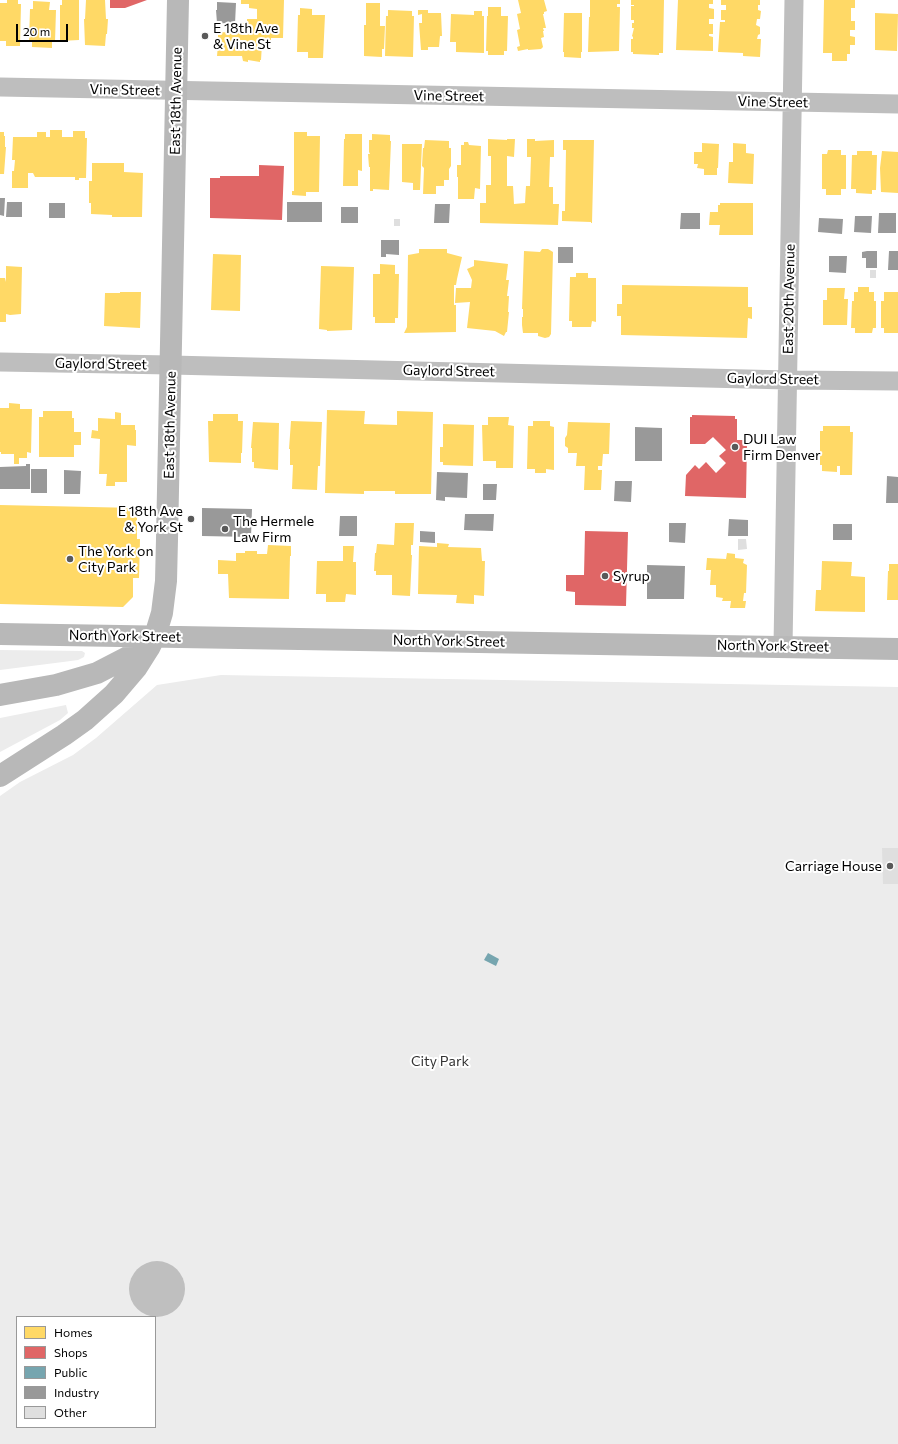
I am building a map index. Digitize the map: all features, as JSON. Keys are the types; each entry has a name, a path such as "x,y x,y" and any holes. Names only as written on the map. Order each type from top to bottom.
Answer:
{"main road":[{"name":"East 18th Avenue","path":"0,776 85,720 122,686 137,667 155,636 162,613 166,581 178,0"},
{"name":"North York Street","path":"0,634 898,649"},
{"path":"0,696 56,685 97,673 128,657 155,636"}],"street":[{"name":"East 20th Avenue","path":"783,646 794,0"},
{"name":"Vine Street","path":"0,87 898,104"},
{"name":"Gaylord Street","path":"0,362 171,364 788,380 898,381"}],"green space":[{"path":"0,650 82,651 85,653 84,657 78,660 0,670"},
{"name":"City Park","path":"221,675 898,687 898,1444 0,1444 0,796 20,782 73,755 96,738 157,685"},
{"path":"66,705 68,713 60,720 0,752 0,718"}],"shaded area":[{"path":"157,1261 168,1263 177,1269 183,1278 185,1289 183,1300 177,1309 168,1315 157,1317 146,1315 137,1309 131,1300 129,1289 131,1278 137,1269 146,1263"}],"building: Homes":[{"path":"7,0 18,0 18,4 21,4 20,46 6,46 6,41 0,41 0,3 7,3"},
{"path":"62,0 79,0 79,40 60,41 60,5 62,5"},
{"path":"86,0 105,0 106,19 108,19 105,46 85,45 84,19"},
{"path":"241,0 284,0 283,38 271,38 271,45 262,44 260,62 248,60 248,62 243,61 242,56 217,56 218,45 216,45 216,39 218,39 218,32 241,33 241,23 247,23 247,19 257,19 257,9 249,8 249,4 241,4"},
{"path":"518,0 544,0 547,11 543,14 546,28 543,28 544,37 541,38 543,47 541,49 518,51 517,47 520,46 517,30 520,29 517,14 521,13"},
{"path":"590,0 620,0 620,4 617,4 617,7 620,7 619,51 588,52"},
{"path":"631,0 664,0 663,53 659,53 659,55 633,54 633,52 631,52 631,39 633,39 632,36 634,28 632,28 632,23 634,23 634,20 631,20 631,6 634,5 631,5"},
{"path":"678,0 713,0 713,4 709,4 709,8 714,9 714,19 709,19 709,24 713,24 713,34 709,34 709,36 713,37 713,51 676,50"},
{"path":"721,0 760,0 758,10 761,11 760,19 757,19 756,25 760,27 760,34 758,35 757,39 761,39 760,57 743,56 743,53 718,52 720,22 725,22 725,20 721,20 721,10 726,10 726,5 721,5"},
{"path":"824,0 855,0 855,8 851,8 851,21 855,21 855,30 850,30 850,36 855,37 855,45 850,45 850,54 847,54 847,61 832,61 832,53 823,53"},
{"path":"33,1 50,2 49,10 56,10 55,42 52,42 52,48 32,47 32,42 29,42 30,9 33,9"},
{"path":"366,3 380,3 380,26 385,26 384,49 382,49 382,57 364,56"},
{"path":"488,7 501,7 501,16 508,16 507,51 504,51 504,55 488,55 488,51 486,51"},
{"path":"300,8 312,9 312,15 325,15 323,58 308,58 308,52 297,52 298,15 300,15"},
{"path":"388,10 412,11 412,16 414,16 413,57 385,56 386,16 388,16"},
{"path":"418,10 428,10 428,13 441,13 442,36 440,36 439,47 428,47 428,50 421,50 419,23 422,23 422,14 418,15"},
{"path":"474,11 482,11 482,16 484,16 484,53 456,52 456,42 450,42 451,14 474,15"},
{"path":"564,13 582,13 581,58 564,57"},
{"path":"875,13 898,14 897,51 875,50"},
{"path":"50,130 62,130 62,137 73,137 73,131 85,131 85,138 87,138 86,178 79,178 79,180 75,180 75,177 35,177 33,173 28,173 28,188 12,188 12,171 14,171 15,160 12,160 13,137 37,137 37,132 46,132 46,137 50,137"},
{"path":"0,132 4,132 5,136 6,147 4,174 0,174"},
{"path":"294,132 307,132 307,136 320,136 319,192 306,192 306,196 292,195 292,191 294,191"},
{"path":"345,134 362,134 362,171 358,170 358,186 343,186"},
{"path":"372,134 390,135 389,190 373,189 373,191 370,191 370,167 368,154 370,154 369,140 372,140"},
{"path":"488,139 515,139 514,157 507,156 507,186 513,186 514,204 525,203 526,186 530,186 531,157 527,157 527,139 535,139 535,141 554,140 554,157 550,157 549,187 553,187 553,204 559,204 558,225 480,223 480,203 486,203 486,185 491,185 491,156 488,156"},
{"path":"425,140 449,141 449,148 451,148 449,180 444,180 444,186 436,186 436,194 423,194 424,168 422,166"},
{"path":"563,140 594,140 592,223 562,221 562,211 565,211 566,150 563,150"},
{"path":"464,142 468,142 469,145 481,146 480,189 475,188 474,199 458,199 457,165 461,165 461,145 464,145"},
{"path":"702,143 719,144 717,175 704,175 704,169 697,168 698,164 694,164 694,152 702,152"},
{"path":"733,143 746,144 746,153 754,154 753,184 728,183 729,162 733,162"},
{"path":"402,144 422,144 420,190 413,190 413,183 402,182"},
{"path":"828,150 841,150 841,155 846,155 846,189 841,189 841,195 826,195 826,189 822,189 822,154 827,154"},
{"path":"857,151 872,151 872,155 877,155 876,190 872,190 872,194 856,193 856,189 851,189 852,155 857,155"},
{"path":"882,151 898,152 898,193 881,192 880,168"},
{"path":"92,163 124,163 124,172 143,173 142,217 112,217 112,215 91,214 91,203 89,203 89,181 92,181"},
{"path":"720,203 753,203 753,235 719,235 720,225 709,225 710,212 718,212 718,205 720,205"},
{"path":"419,249 447,249 447,253 462,257 456,285 454,285 456,332 404,333 407,327 408,255 419,253"},
{"path":"542,249 548,249 553,252 551,334 549,337 545,338 538,336 538,333 523,333 522,325 524,251 540,252"},
{"path":"213,254 241,255 240,311 211,310"},
{"path":"474,260 508,264 506,280 509,280 507,296 509,296 509,312 507,332 504,336 495,331 467,328 470,302 455,303 456,288 471,288 472,280 467,269 474,266"},
{"path":"380,264 395,265 395,274 399,274 398,318 395,318 395,323 375,323 375,317 373,317 373,274 380,274"},
{"path":"6,266 22,267 21,314 6,314 6,322 0,322 0,278 5,278 6,282"},
{"path":"321,266 354,267 352,330 327,331 319,329"},
{"path":"576,273 588,273 588,278 596,278 596,322 592,321 591,327 572,327 572,321 569,321 570,277 576,277"},
{"path":"622,285 748,287 748,307 752,307 752,319 748,318 747,338 621,335 621,316 617,316 617,304 622,304"},
{"path":"858,287 869,287 869,292 874,292 874,301 876,301 876,328 873,328 872,333 855,333 855,328 851,328 852,301 854,301 854,292 858,292"},
{"path":"827,288 845,288 844,299 848,299 847,325 823,325 823,300 827,300"},
{"path":"141,292 140,328 104,326 105,293"},
{"path":"884,292 898,292 898,333 884,333 884,328 881,328 881,301 884,301"},
{"path":"9,403 20,404 20,409 32,409 31,453 27,452 27,458 19,458 19,464 14,464 14,454 1,454 0,452 0,408 9,408"},
{"path":"327,410 365,411 364,424 397,425 397,411 433,412 431,494 395,494 395,491 364,491 364,494 325,493"},
{"path":"43,411 72,411 72,418 74,418 74,432 81,432 81,445 74,445 74,457 39,457 39,417 43,417"},
{"path":"115,412 121,413 121,425 135,425 136,446 127,445 127,482 115,482 115,486 106,486 107,474 99,474 100,439 91,438 92,430 98,431 98,418 115,419"},
{"path":"213,414 238,414 238,421 243,421 241,463 209,462 208,421 213,421"},
{"path":"488,417 509,417 508,425 514,426 513,468 496,468 496,461 483,461 482,425 488,425"},
{"path":"291,421 322,422 320,466 318,466 317,490 292,489 293,465 290,465 289,449"},
{"path":"533,421 550,421 550,426 554,427 554,470 546,469 546,473 535,473 535,469 527,469 528,426 533,426"},
{"path":"253,422 279,423 278,470 254,468 251,448"},
{"path":"568,422 610,423 609,454 603,454 602,466 598,466 598,470 602,470 601,490 584,490 585,466 576,466 577,453 568,453 568,448 565,446"},
{"path":"443,424 474,425 473,466 443,465 443,462 440,462 440,447 443,447"},
{"path":"823,426 850,426 850,432 853,432 852,475 840,475 840,466 837,466 837,472 822,471 822,465 820,465 820,431 823,431"},
{"name":"The York on City Park","path":"0,505 137,508 137,539 140,539 139,578 133,578 133,597 123,607 0,604"},
{"path":"395,523 414,523 413,545 411,545 410,596 392,595 392,575 376,575 376,571 374,571 377,544 394,545"},
{"path":"437,543 449,544 448,547 481,548 482,561 485,561 484,596 474,595 474,604 456,603 457,595 418,594 419,546 437,547"},
{"path":"268,545 291,546 289,599 229,598 228,574 218,574 218,560 236,561 236,553 245,553 245,551 257,551 257,554 267,554"},
{"path":"343,546 354,546 353,562 356,562 356,595 346,594 345,602 326,602 326,594 316,594 317,561 343,561"},
{"path":"727,553 735,554 735,558 744,559 743,563 747,565 746,593 744,593 743,601 746,601 745,608 730,608 731,601 722,601 723,598 716,597 716,585 710,585 711,570 706,570 707,558 726,559"},
{"path":"822,561 852,562 851,576 865,577 865,612 815,611 816,590 821,590"},
{"path":"889,564 898,564 898,600 887,600"}],"building: Shops":[{"path":"110,0 147,0 125,8 110,8"},
{"path":"259,165 284,166 282,220 210,218 210,178 220,178 220,176 259,176"},
{"name":"DUI Law Firm Denver","path":"692,415 735,416 735,419 737,419 737,440 746,440 747,442 746,498 685,496 686,475 695,465 699,469 706,462 716,473 726,463 719,456 726,450 713,437 705,444 690,444 690,417 692,417"},
{"path":"585,531 628,532 626,606 575,605 575,592 566,591 566,575 584,575"}],"building: Public":[{"path":"488,953 499,959 496,966 484,960"}],"building: Industry":[{"path":"217,2 236,3 235,24 217,23"},
{"path":"0,198 5,198 4,216 0,215"},
{"path":"7,202 22,202 22,217 6,217"},
{"path":"287,202 322,202 322,222 287,222"},
{"path":"49,203 65,203 65,218 49,218"},
{"path":"435,204 450,204 449,223 434,223"},
{"path":"341,207 358,207 358,223 341,223"},
{"path":"681,213 700,213 700,229 680,229"},
{"path":"879,213 896,213 896,233 878,233"},
{"path":"855,216 872,216 871,233 854,232"},
{"path":"819,218 843,219 842,234 818,232"},
{"path":"381,240 399,240 399,255 386,254 386,257 381,257"},
{"path":"558,247 573,247 573,263 558,263"},
{"path":"877,251 877,268 866,268 866,258 862,258 862,252"},
{"path":"889,251 898,251 898,270 888,270"},
{"path":"829,256 847,256 846,273 829,272"},
{"path":"635,427 662,428 662,461 635,461"},
{"path":"26,464 30,464 30,489 0,489 0,467 26,466"},
{"path":"31,469 47,469 47,493 31,493"},
{"path":"64,470 81,471 80,494 64,494"},
{"path":"437,472 468,473 467,498 445,497 445,501 436,500"},
{"path":"887,476 898,477 898,503 886,503"},
{"path":"615,481 632,481 631,502 614,501"},
{"path":"483,484 497,484 496,500 483,500"},
{"path":"202,508 252,509 251,537 202,536"},
{"path":"465,514 494,514 493,531 464,530"},
{"path":"340,516 357,516 357,536 339,536"},
{"path":"729,519 748,520 748,536 728,536"},
{"path":"669,523 686,523 685,543 669,542"},
{"path":"833,524 852,524 852,540 833,540"},
{"path":"420,531 435,532 435,543 420,542"},
{"path":"647,565 685,566 684,599 647,599"}],"building: Other":[{"path":"394,219 400,219 400,226 394,226"},
{"path":"870,270 876,270 876,278 870,278"},
{"path":"738,539 746,539 747,549 738,550"},
{"name":"Carriage House","path":"882,848 898,848 898,884 883,884"}],"place":[{"name":"E 18th Ave & Vine St","path":"205,36"},
{"name":"DUI Law Firm Denver","path":"735,447"},
{"name":"E 18th Ave & York St","path":"191,519"},
{"name":"The Hermele Law Firm","path":"225,529"},
{"name":"The York on City Park","path":"70,559"},
{"name":"Syrup","path":"605,576"},
{"name":"Carriage House","path":"890,866"}]}
